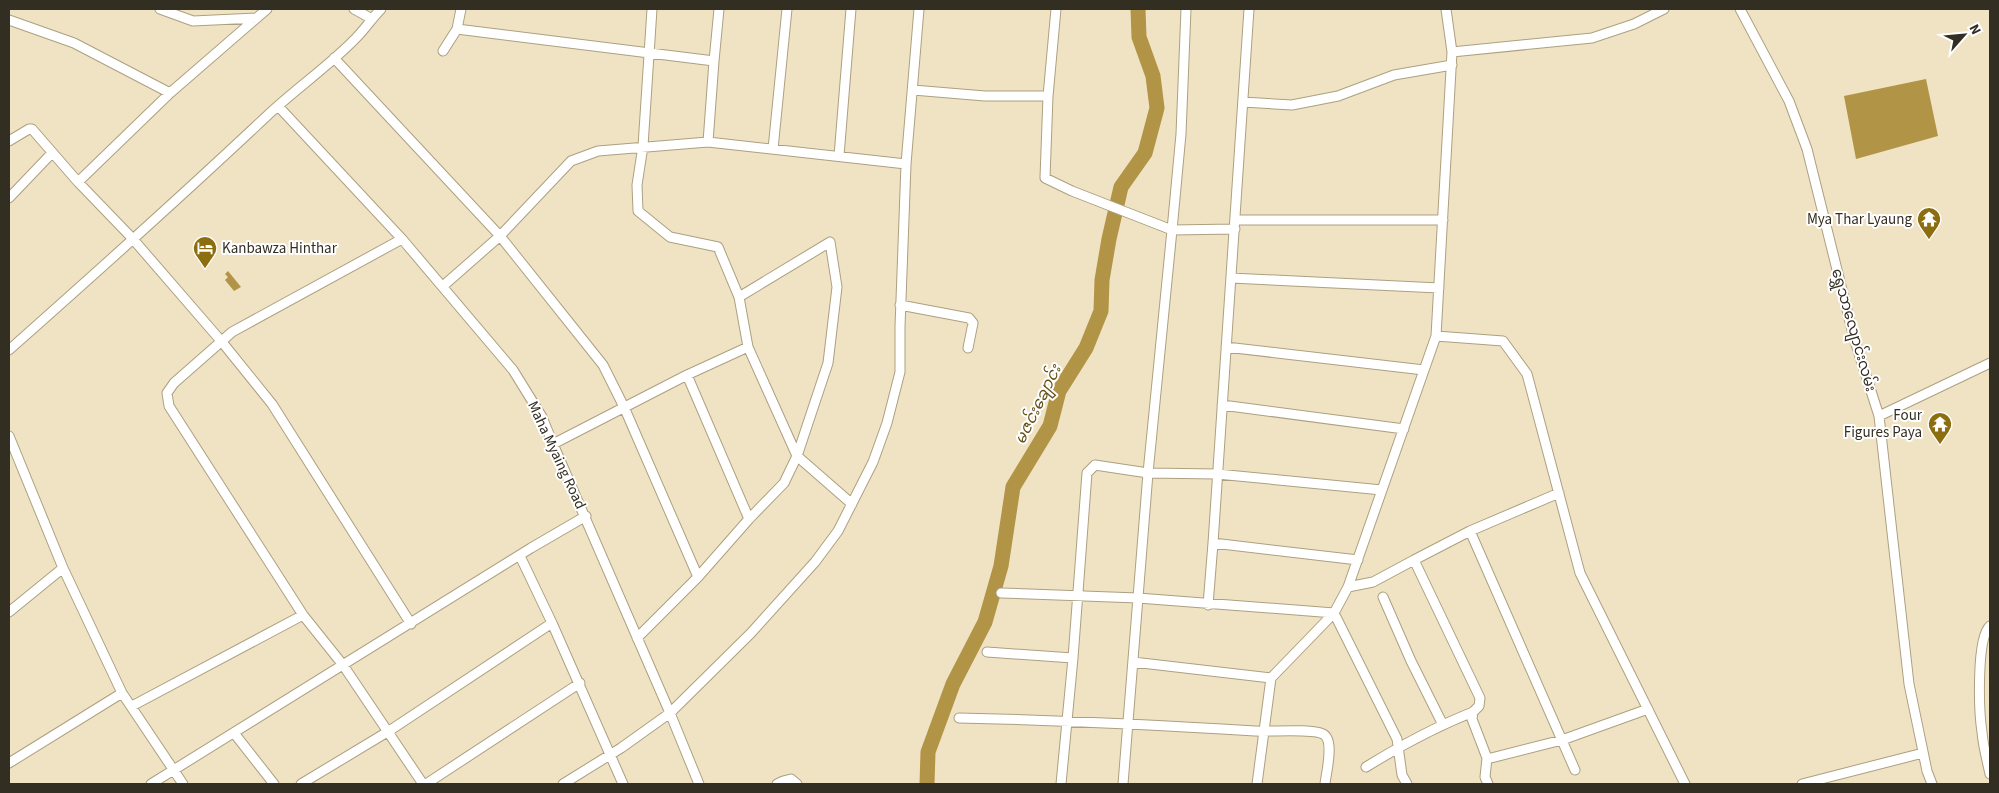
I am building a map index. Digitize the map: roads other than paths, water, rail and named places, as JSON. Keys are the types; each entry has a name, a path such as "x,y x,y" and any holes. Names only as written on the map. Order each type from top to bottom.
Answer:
{"street":[{"path":"160,9 193,21 256,18"},
{"path":"78,182 170,93 267,9"},
{"path":"354,9 372,19"},
{"path":"9,350 132,238 166,211 278,106 356,38 380,9"},
{"path":"443,51 457,29 461,9"},
{"path":"652,9 643,146 637,185 638,211 670,237 718,247 739,297 748,347 798,456 852,504"},
{"path":"708,142 719,9"},
{"path":"773,149 787,9"},
{"path":"839,156 851,9"},
{"path":"564,784 670,713 751,633 815,562 838,531 876,454 887,423 900,372 900,305 906,164 919,9"},
{"path":"1056,9 1048,96 1045,178 1172,230 1235,225 1443,220"},
{"path":"1123,784 1148,473 1182,134 1186,9"},
{"path":"1208,605 1249,9"},
{"path":"1257,784 1271,678 1334,613 1348,587 1436,336 1452,65 1446,9"},
{"path":"1452,52 1592,38 1634,24 1664,9"},
{"name":"ရွှေသာလျောင်းလမ်း","path":"1740,9 1788,101 1807,149 1854,338 1879,416 1909,684 1923,754 1932,784"},
{"path":"9,20 74,43 170,93"},
{"path":"457,29 714,61"},
{"path":"334,58 500,236 603,365 624,407 698,577"},
{"path":"1243,102 1292,105 1338,96 1394,75 1452,65"},
{"path":"913,90 985,96 1048,96"},
{"name":"Maha Myaing Road","path":"278,106 402,239 513,370 542,417 670,713 698,784"},
{"path":"9,140 32,129 78,182 132,238 222,342 272,404 411,624"},
{"path":"443,286 500,236 571,161 598,151 708,142 906,164"},
{"path":"9,198 52,153"},
{"path":"402,239 232,332 174,383 168,393 169,406 303,615 343,665 424,784 580,684"},
{"path":"637,638 698,577 749,518 784,483 798,456 828,364 836,287 830,242 739,297"},
{"path":"1230,278 1439,288"},
{"path":"900,305 969,318 973,323 968,348"},
{"path":"1436,336 1503,342 1527,374 1580,573 1686,784"},
{"path":"554,444 687,375 748,347"},
{"path":"1226,347 1424,370"},
{"path":"1879,416 1990,363"},
{"path":"687,375 749,518"},
{"path":"1222,405 1404,428"},
{"path":"9,436 63,568 122,693 183,784"},
{"path":"1061,784 1068,720 1087,473 1095,465 1148,473 1217,474 1382,490"},
{"path":"1348,587 1373,582 1470,531 1559,493"},
{"path":"151,784 586,516"},
{"path":"1470,531 1575,770"},
{"path":"1212,543 1358,560"},
{"path":"520,556 580,684 623,784"},
{"path":"1366,767 1398,747 1473,712 1479,706 1480,698 1414,560"},
{"path":"9,612 63,568"},
{"path":"1001,593 1138,598 1208,605 1334,613"},
{"path":"1383,597 1410,661 1443,725"},
{"path":"1334,613 1397,739 1402,775 1407,784"},
{"path":"132,706 303,615"},
{"path":"301,784 389,731 552,623"},
{"path":"1990,626 1987,629 1982,650 1979,698 1982,733 1990,774"},
{"path":"987,652 1073,658"},
{"path":"1133,662 1271,678"},
{"path":"9,763 122,693"},
{"path":"1487,758 1562,740 1648,709"},
{"path":"1473,712 1472,718 1487,758 1485,777 1488,784"},
{"path":"959,718 1068,720 1264,732 1314,732 1324,734 1329,739 1330,748 1325,784"},
{"path":"234,733 274,784"},
{"path":"1802,784 1829,781 1923,754"},
{"path":"777,784 791,780 797,784"}],"waterway":[{"name":"မဇင်းချောင်း","path":"927,784 928,752 953,684 985,622 1001,566 1013,487 1050,426 1059,391 1086,348 1101,311 1102,280 1121,187 1145,153 1157,108 1153,76 1139,37 1138,9"}],"place":[{"name":"Mya Thar Lyaung","path":"1929,240"},
{"name":"Kanbawza Hinthar","path":"205,269"},
{"name":"Four Figures Paya","path":"1940,445"}]}
